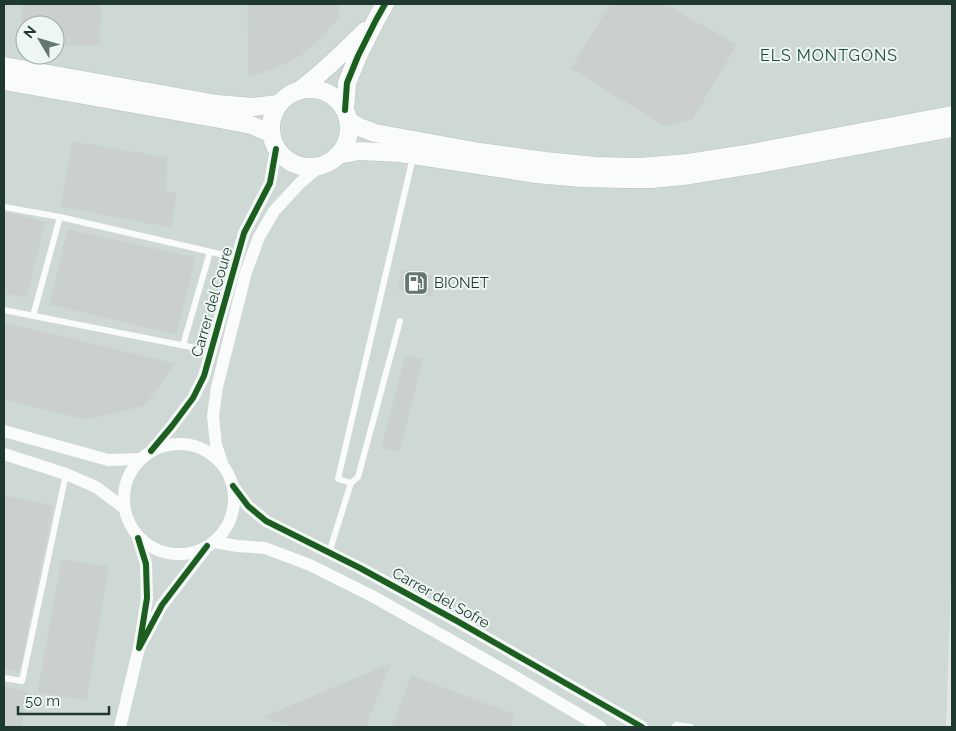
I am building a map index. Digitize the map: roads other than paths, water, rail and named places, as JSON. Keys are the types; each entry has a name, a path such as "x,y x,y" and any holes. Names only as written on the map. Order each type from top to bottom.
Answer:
{"main road":[{"path":"385,4 347,82 347,115 349,129 344,148 338,156 320,166 301,167 290,162 279,154 273,141 271,120 278,104 285,97 308,88 327,92 340,102 347,115 359,127 375,133 480,152 588,165 639,167 688,163 746,154 952,115"},
{"path":"300,90 345,51 376,20"},
{"path":"4,66 217,104 253,107 278,104"},
{"path":"4,80 251,125 273,141"},
{"path":"338,156 359,151 400,152 536,174 626,180 683,176 952,128"}],"street":[{"name":"Carrer del Coure","path":"146,455 172,426 193,398 204,376 244,233 270,182 273,141"},
{"name":"Carrer del Coure","path":"223,466 216,445 213,416 217,387 246,272 259,237 274,211 300,183 320,166"},
{"path":"4,430 108,460 146,455"},
{"path":"120,727 140,648 147,598 146,564 138,538 128,522 124,508 126,484 134,467 146,455 164,446 185,444 195,446 207,451 216,458 229,476 233,486 234,498 231,518 226,530 211,544 162,605 140,648"},
{"path":"4,454 66,474 96,487 124,508"},
{"name":"Carrer del Sofre","path":"233,486 248,506 266,521 360,568 457,621 642,727"},
{"path":"138,538 157,551 181,555 200,551 211,544"},
{"name":"Carrer del Sofre","path":"211,544 265,548 310,565 374,597 600,727"}],"lane":[{"path":"351,483 338,479 413,154"},
{"path":"4,207 60,217 236,258"},
{"path":"33,316 60,217"},
{"path":"183,345 210,252"},
{"path":"4,310 211,351"},
{"path":"329,553 351,483 358,477 400,321"},
{"path":"4,678 22,681 66,474"},
{"path":"674,727 676,725 690,727"}],"place":[{"name":"BIONET","path":"416,283"}],"district":[{"name":"ELS MONTGONS","path":"829,55"}]}
